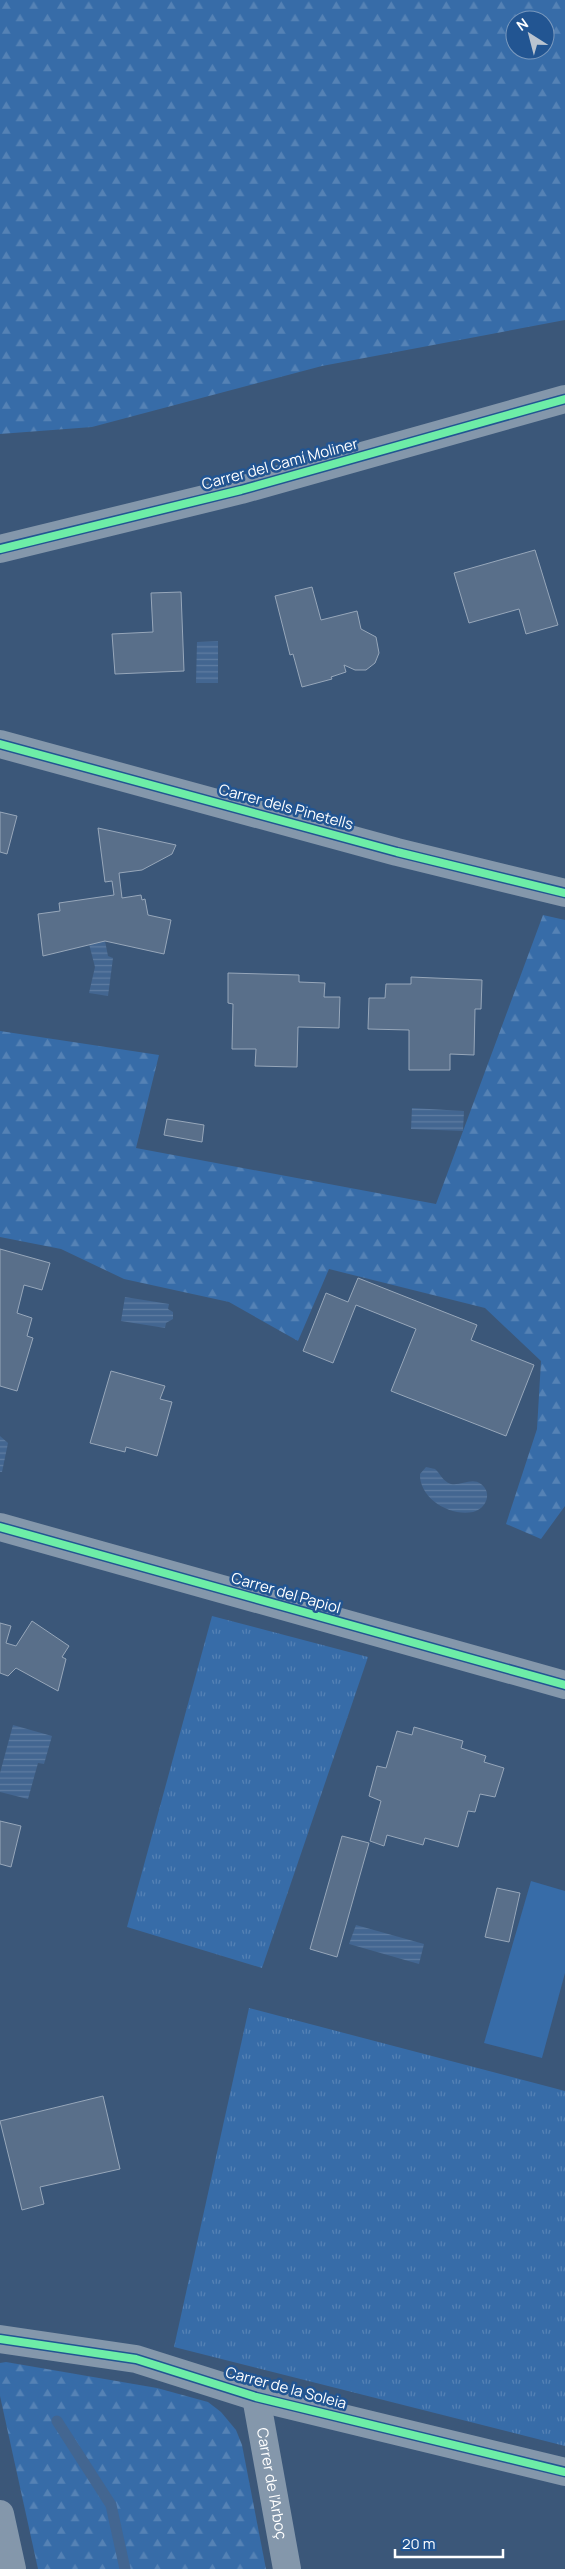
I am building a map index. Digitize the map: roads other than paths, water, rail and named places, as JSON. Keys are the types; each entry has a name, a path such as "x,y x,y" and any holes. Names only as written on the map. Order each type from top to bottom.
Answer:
{"street":[{"name":"Carrer del Camí Moliner","path":"0,549 241,490 565,399"},
{"name":"Carrer dels Pinetells","path":"0,744 397,852 565,893"},
{"name":"Carrer del Papiol","path":"0,1527 565,1685"},
{"name":"Carrer de la Soleia","path":"0,2339 136,2359 256,2397 565,2472"},
{"name":"Carrer de l'Arboç","path":"256,2397 287,2569"},
{"path":"0,2514 12,2569"}],"waterway":[{"path":"57,2421 111,2505 125,2569"}]}
